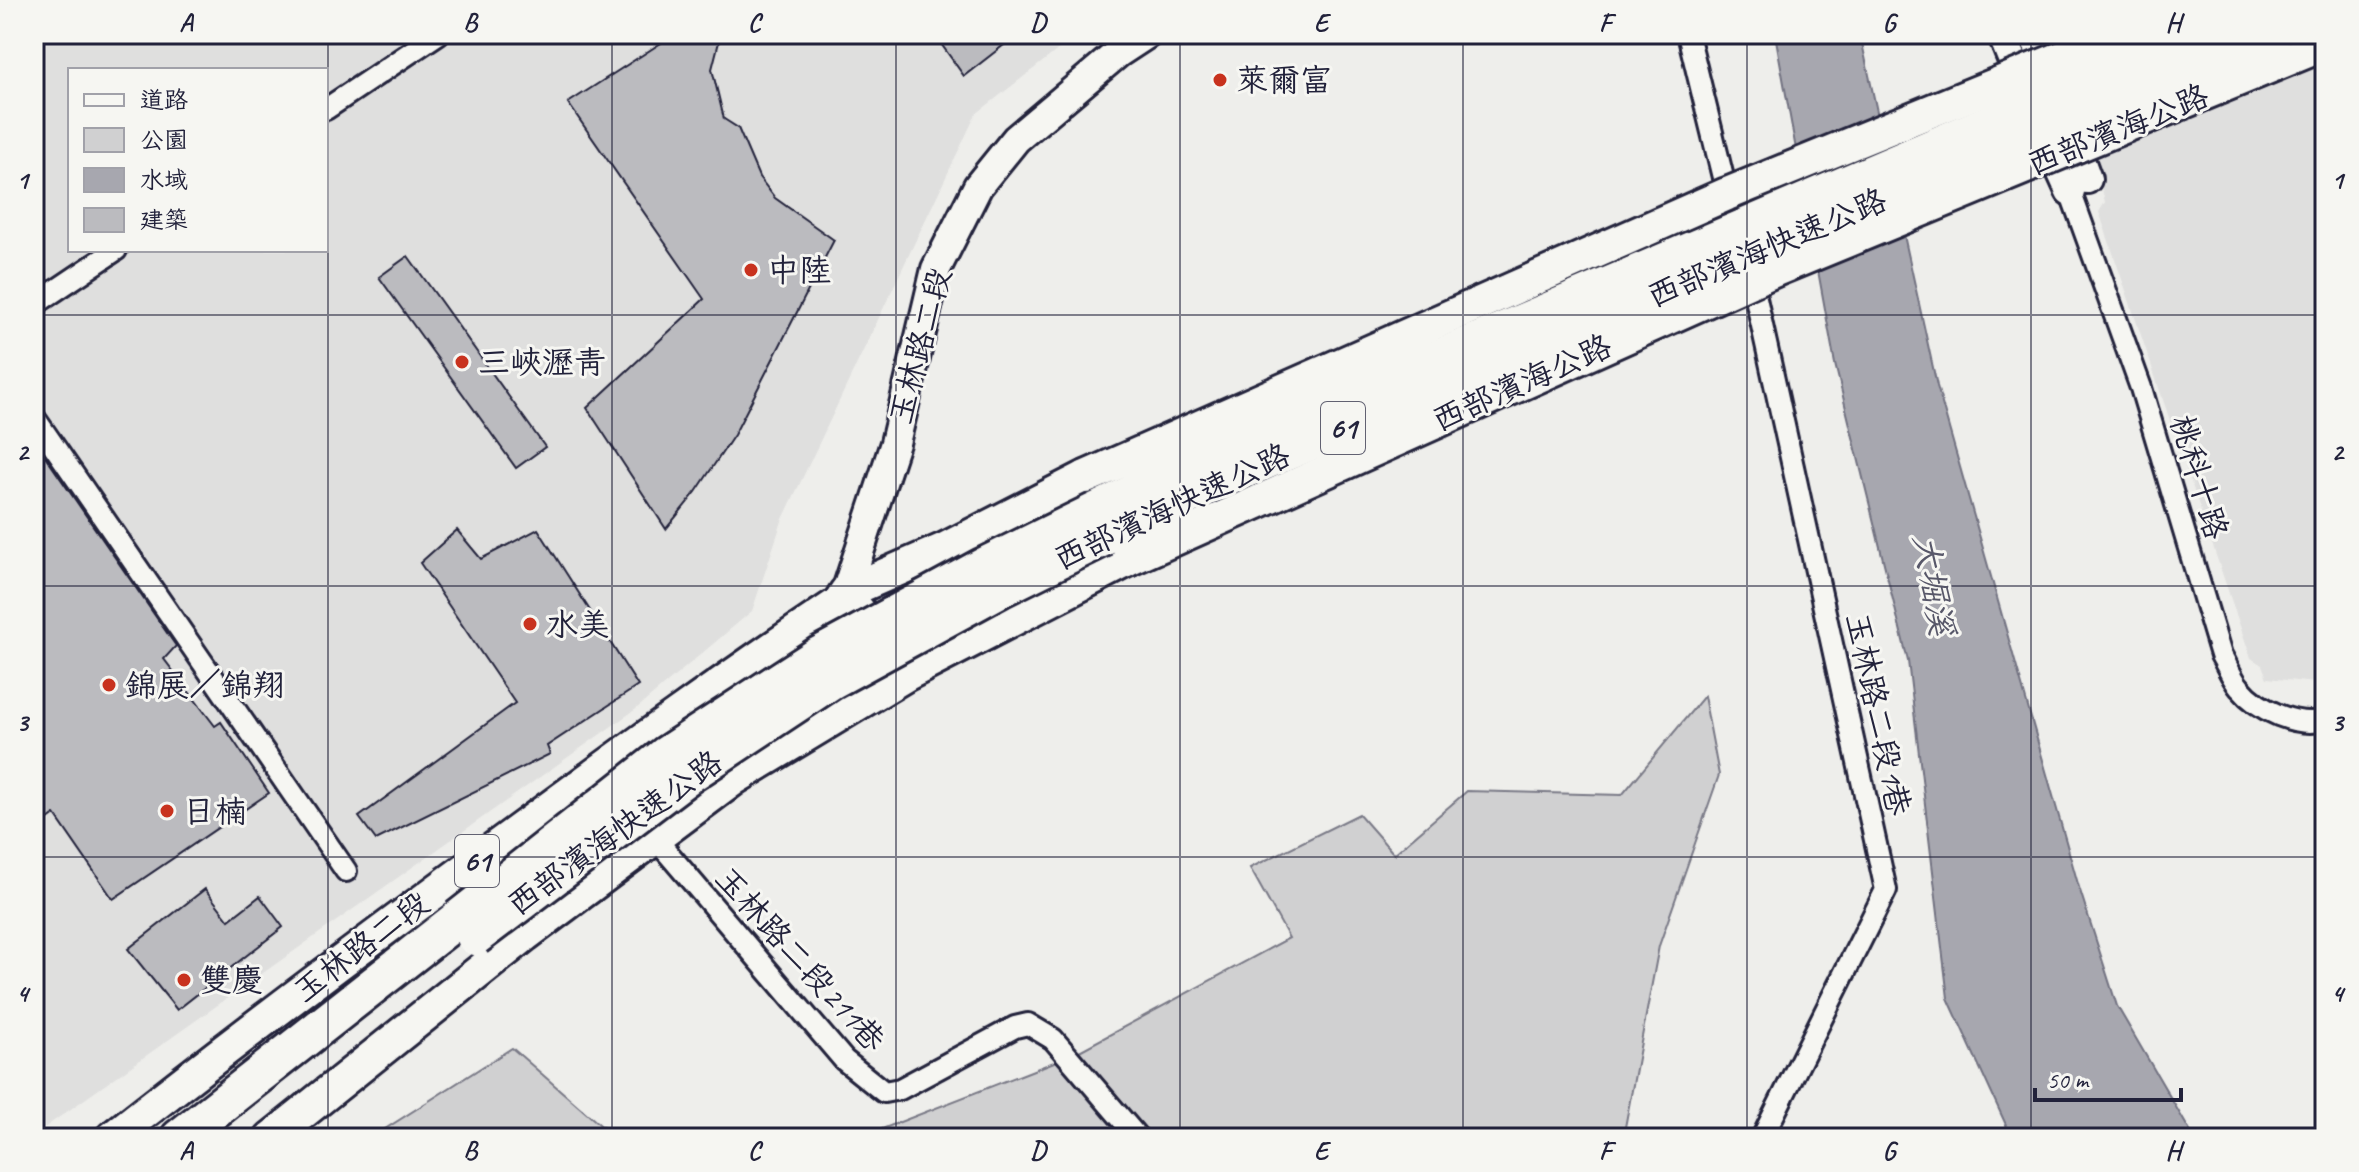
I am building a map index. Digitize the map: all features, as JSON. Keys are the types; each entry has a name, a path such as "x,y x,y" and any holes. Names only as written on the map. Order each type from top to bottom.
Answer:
{"highway":[{"name":"西部濱海快速公路","path":"218,1138 667,754 819,655 984,566 1208,456 2198,34"},
{"name":"西部濱海快速公路","path":"179,1138 467,927 689,775 831,681 1000,589 1216,482 2272,34"}],"main road":[{"name":"61","path":"846,592 945,549 1086,477 1727,194 2120,34"},
{"name":"西部濱海公路","path":"907,674 1128,560 1752,280 2325,44"},
{"name":"玉林路二段","path":"112,1138 370,939 727,677 839,603 846,592"},
{"name":"61","path":"271,1138 525,935 735,778 907,674"}],"street":[{"path":"328,108 438,34"},
{"name":"玉林路二段","path":"846,592 895,443 936,269 978,186 1016,139 1118,53 1147,34"},
{"path":"1688,34 1727,194"},
{"path":"2035,35 2078,185 2004,43 2035,35"},
{"name":"桃科十路","path":"2078,185 2221,655 2240,688 2266,709 2293,720 2325,720"},
{"path":"34,305 113,252"},
{"name":"玉林路二段1巷","path":"1752,280 1886,890 1762,1138"},
{"path":"34,417 346,871"},
{"path":"846,592 907,674"},
{"name":"玉林路二段211巷","path":"655,838 844,1060 884,1092 900,1089 1015,1027 1028,1024 1053,1039 1138,1138"}],"shaded area":[{"path":"34,34 1078,34 976,114 782,521 752,611 636,709 34,1135"},
{"path":"2063,34 2325,34 2325,684 2267,678 2262,665 2251,658 2099,212 2105,202"}],"green space":[{"path":"1704,696 1719,775 1659,946 1623,1138 859,1138 1072,1055 1289,938 1250,868 1359,814 1394,854 1467,791 1622,795"},
{"path":"512,1048 615,1138 371,1138"}],"water":[{"name":"大堀溪","path":"1775,34 1860,34 1937,386 2078,884 2117,1006 2194,1138 2012,1138 1948,998 1908,661 1835,364"}],"building":[{"name":"中陸","path":"675,34 721,34 712,69 724,119 738,128 759,177 775,198 834,240 734,435 696,492 666,529 587,408 704,299 568,103"},
{"path":"934,34 1018,34 964,76"},
{"name":"三峽瀝青","path":"408,256 545,447 516,468 379,277"},
{"path":"45,456 176,646 164,659 215,726 221,722 269,793 113,899 55,815 34,830 34,464"},
{"name":"水美","path":"538,529 638,686 547,746 550,754 376,840 359,817 515,703 420,563 457,530 481,559"},
{"name":"雙慶","path":"205,889 229,920 260,896 283,927 177,1010 128,949"}],"place":[{"name":"萊爾富","path":"1220,80"},
{"name":"中陸","path":"751,270"},
{"name":"三峽瀝青","path":"462,362"},
{"name":"水美","path":"530,624"},
{"name":"錦展／錦翔","path":"109,685"},
{"name":"日楠","path":"167,811"},
{"name":"雙慶","path":"184,980"}]}
